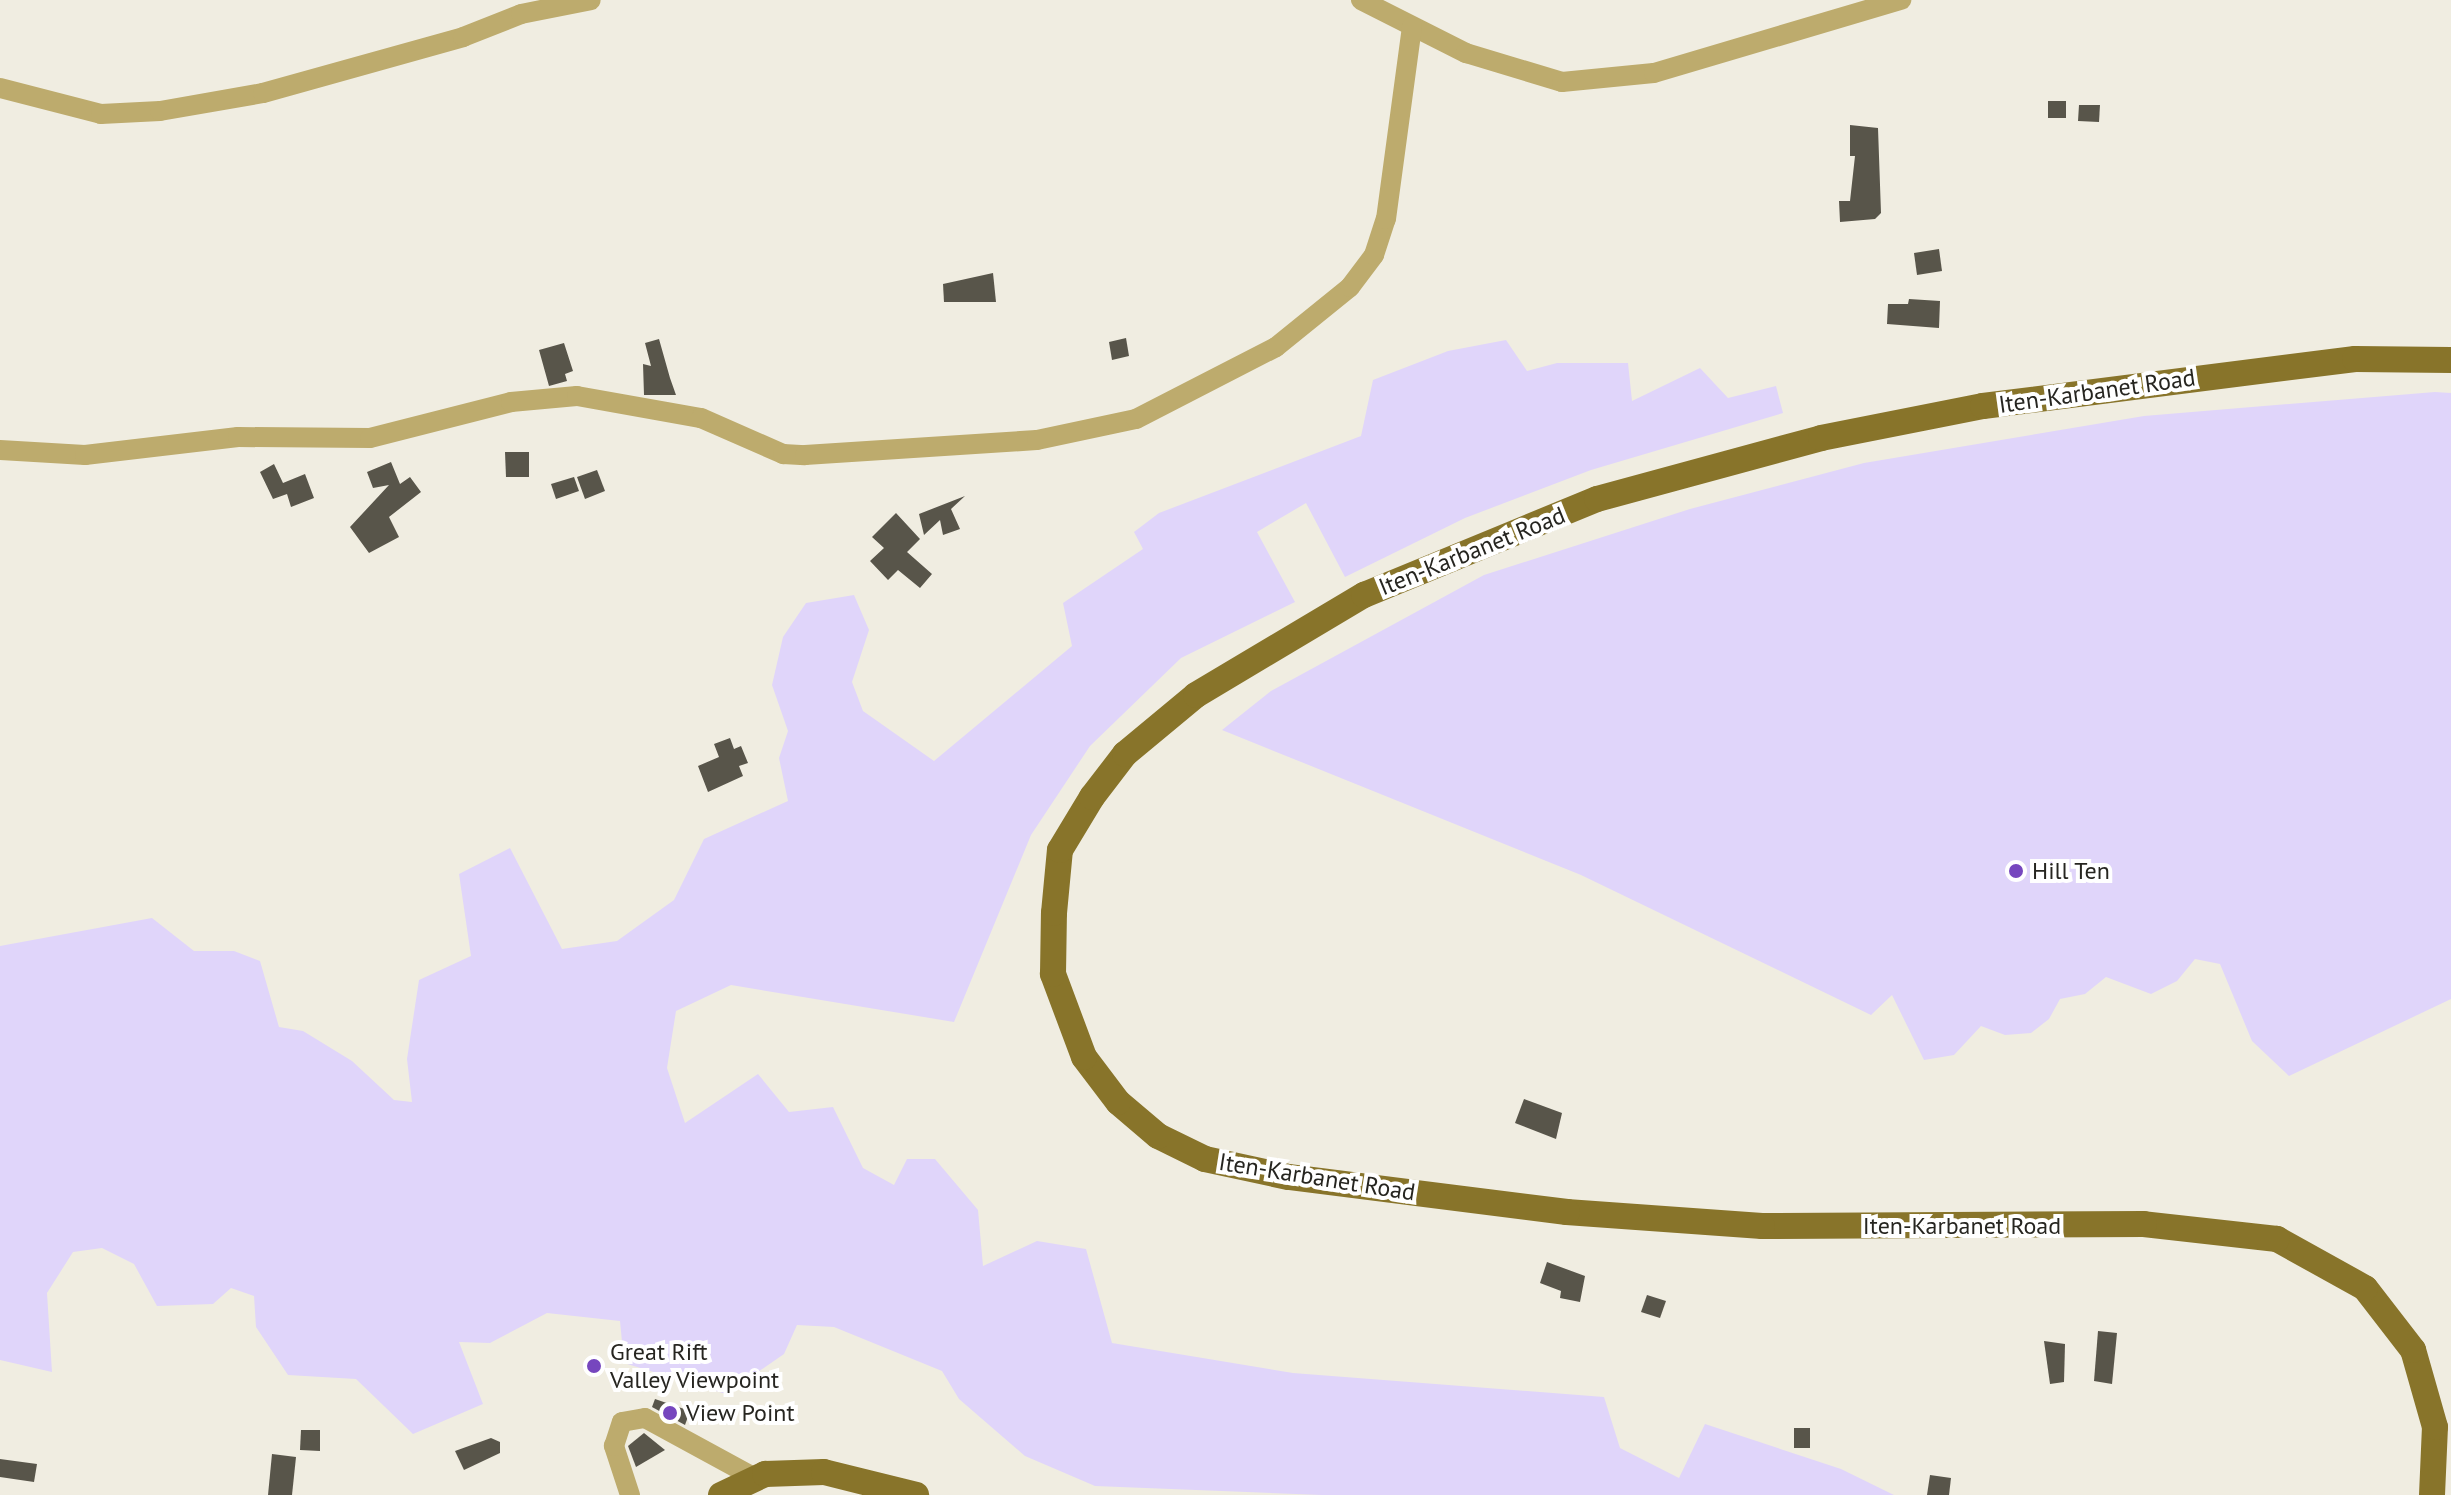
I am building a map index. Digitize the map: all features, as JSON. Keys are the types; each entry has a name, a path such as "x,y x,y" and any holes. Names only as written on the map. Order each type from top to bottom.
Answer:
{"main road":[{"name":"Iten-Karbanet Road","path":"2432,1495 2435,1427 2413,1350 2365,1288 2277,1239 2144,1224 1762,1226 1612,1215 1288,1177 1205,1159 1158,1136 1118,1102 1084,1057 1053,974 1054,913 1060,850 1092,797 1125,754 1196,695 1364,595 1597,499 1821,438 1983,406 2355,359 2451,360"},
{"path":"721,1495 755,1478 824,1472 916,1495"}],"street":[{"path":"0,88 101,114 160,111 263,93 463,37 521,14 591,0"},
{"path":"1361,0 1412,27 1505,68 1562,82 1609,81 1654,73 1901,0"},
{"path":"0,450 85,455 238,437 370,438 511,402 577,396 701,418 783,454 805,455 1037,440 1136,419 1276,347 1350,287 1374,255 1386,219 1412,27"},
{"path":"630,1495 614,1446 622,1422 645,1418 755,1478"}],"shaded area":[{"path":"1506,340 1527,371 1557,363 1628,363 1632,401 1700,368 1728,398 1776,386 1783,413 1591,470 1465,518 1345,577 1306,503 1257,532 1295,602 1181,658 1090,746 1031,835 954,1022 731,985 676,1011 667,1068 685,1123 758,1074 789,1112 833,1107 863,1168 894,1185 907,1159 935,1159 978,1210 983,1266 1037,1241 1086,1249 1112,1343 1293,1373 1604,1397 1620,1448 1679,1478 1705,1424 1841,1469 1894,1495 1322,1495 1095,1486 1025,1456 959,1399 942,1371 834,1327 797,1325 784,1354 726,1394 624,1363 620,1321 547,1313 490,1343 459,1342 483,1404 413,1434 356,1379 288,1375 256,1327 254,1296 231,1288 213,1304 157,1306 134,1264 102,1248 73,1252 47,1293 52,1372 0,1360 0,946 152,918 194,951 234,951 260,961 279,1027 303,1031 352,1061 394,1100 412,1102 407,1059 419,980 471,956 459,874 510,848 562,949 617,941 674,900 704,839 788,801 779,758 788,731 772,685 783,637 806,603 854,595 869,630 852,682 863,711 934,761 1072,646 1063,603 1143,549 1134,532 1159,513 1361,436 1373,380 1448,351"},
{"path":"2451,393 2451,999 2289,1076 2252,1041 2220,964 2195,959 2177,981 2151,994 2106,977 2085,994 2060,999 2049,1019 2031,1033 2005,1035 1981,1026 1954,1055 1924,1060 1892,995 1871,1015 1581,875 1222,730 1271,691 1484,575 1690,509 1864,463 2144,416"}],"building":[{"path":"2048,101 2066,101 2066,118 2048,118"},
{"path":"2079,105 2100,105 2099,122 2078,121"},
{"path":"1850,125 1878,128 1881,213 1875,219 1840,222 1839,201 1850,201 1855,156 1850,156"},
{"path":"1939,249 1942,271 1917,275 1914,253"},
{"path":"993,273 996,302 944,302 943,284"},
{"path":"1909,299 1940,301 1939,328 1887,324 1888,304 1908,304"},
{"path":"1126,338 1129,356 1112,360 1109,342"},
{"path":"659,339 676,395 644,395 643,364 651,366 645,343"},
{"path":"564,343 573,371 565,374 567,381 549,386 539,350"},
{"path":"505,452 529,452 529,477 506,477"},
{"path":"391,462 400,484 410,477 421,492 389,517 399,537 369,553 350,527 389,485 373,488 367,472"},
{"path":"274,464 283,483 305,474 314,498 291,507 287,494 273,499 260,472"},
{"path":"597,470 605,491 585,499 577,477"},
{"path":"574,477 579,491 556,499 551,484"},
{"path":"965,496 951,509 960,529 943,535 940,520 924,535 919,514"},
{"path":"896,513 920,539 907,552 932,574 920,588 898,570 888,580 870,561 884,548 872,537"},
{"path":"730,738 734,749 741,746 748,763 739,766 743,776 708,792 698,766 719,757 714,744"},
{"path":"1524,1099 1562,1113 1556,1139 1515,1123"},
{"path":"1547,1262 1585,1276 1580,1302 1560,1298 1561,1291 1540,1283"},
{"path":"1647,1295 1666,1301 1660,1318 1641,1312"},
{"path":"2098,1331 2117,1333 2112,1384 2094,1381"},
{"path":"2044,1341 2065,1344 2064,1382 2050,1384"},
{"name":"View Point","path":"655,1399 690,1411 685,1425 652,1407"},
{"path":"1794,1428 1810,1428 1810,1448 1794,1448"},
{"path":"301,1430 320,1430 320,1451 300,1450"},
{"path":"644,1433 665,1450 636,1467 628,1446"},
{"path":"491,1438 500,1442 500,1453 464,1470 455,1451"},
{"path":"272,1454 296,1457 292,1495 268,1495"},
{"path":"0,1459 37,1464 34,1482 0,1477"},
{"path":"1930,1475 1951,1478 1949,1495 1927,1495"}],"place":[{"name":"Hill Ten","path":"2016,871"},
{"name":"Great Rift Valley Viewpoint","path":"594,1366"},
{"name":"View Point","path":"670,1413"}]}
